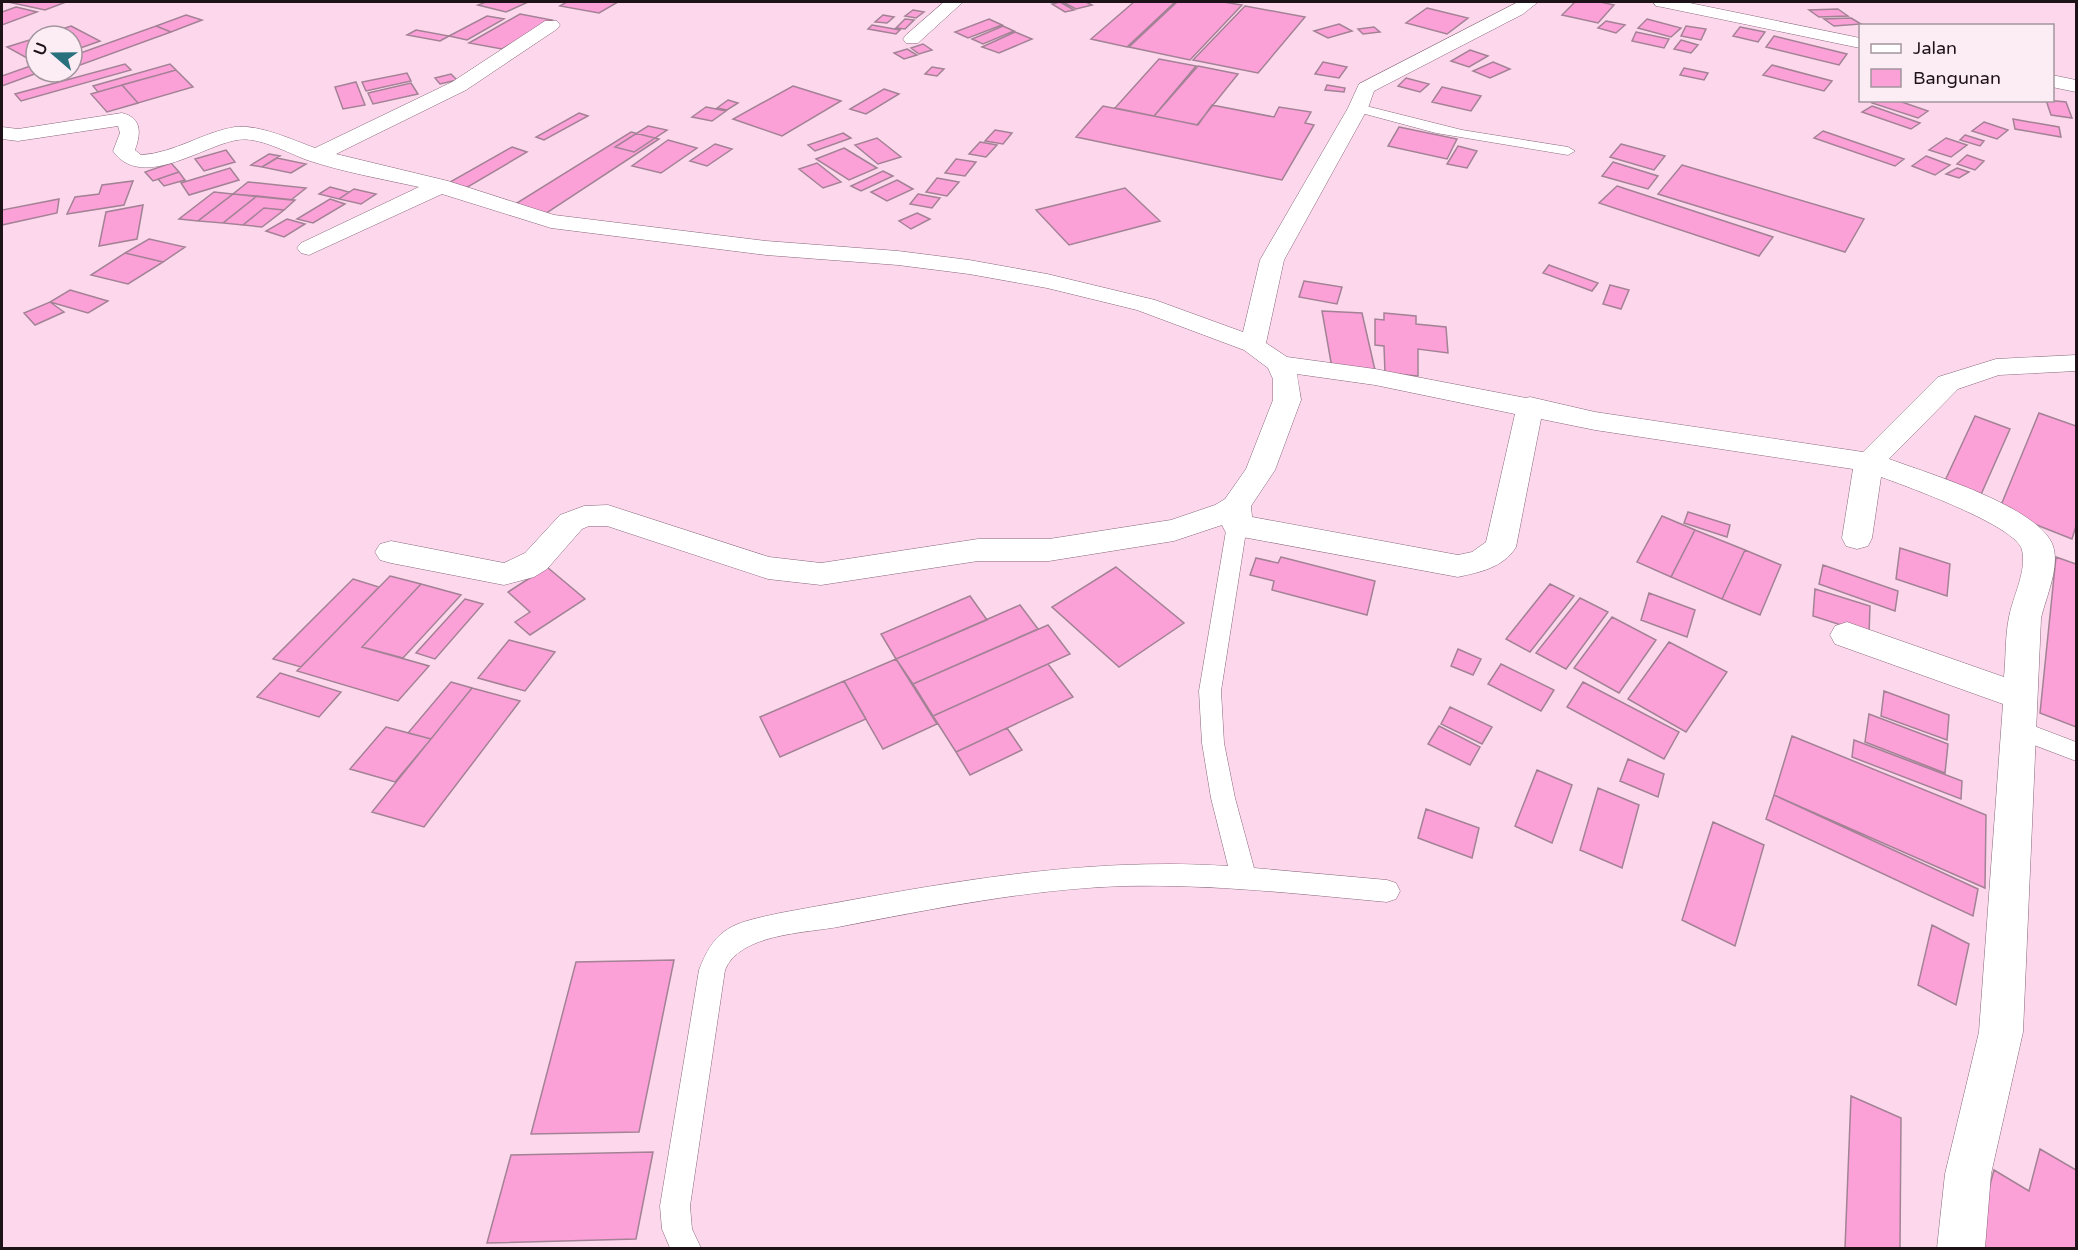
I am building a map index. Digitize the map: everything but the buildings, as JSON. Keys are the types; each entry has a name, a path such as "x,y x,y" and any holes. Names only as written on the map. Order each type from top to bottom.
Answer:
{"street":[{"path":"912,39 954,2"},
{"path":"1253,345 1272,260 1358,108 1366,88 1529,2"},
{"path":"1662,2 1859,43"},
{"path":"316,156 459,86 551,25"},
{"path":"2054,81 2076,86"},
{"path":"2,133 25,134 118,119 129,124 131,131 124,152 135,160 141,161 159,160 237,134 272,139 316,156 440,186 552,221 755,246 957,265 1036,279 1146,305 1253,345 1280,364 1375,377 1530,406 1595,421 1869,462 1970,501 2018,524 2031,535 2037,545 2038,557 2025,618 2001,1032 1968,1174 1961,1248"},
{"path":"309,248 440,186"},
{"path":"1857,538 1869,462 1948,383 1996,367 2076,363"},
{"path":"1237,515 1260,470 1287,400 1286,379 1280,364"},
{"path":"391,552 504,574 523,569 536,561 571,522 584,516 608,515 768,568 821,574 978,550 1049,550 1174,530 1226,512 1458,566 1480,561 1500,547 1530,406"},
{"path":"1847,635 2019,712"}],"lane":[{"path":"1358,108 1410,124 1458,135 1568,151"},
{"path":"1237,515 1210,691 1213,742 1221,787 1244,879"},
{"path":"2019,712 2076,752"},
{"path":"685,1248 677,1229 676,1194 712,970 719,950 733,940 807,921 1018,883 1125,875 1244,879 1387,891"}]}
